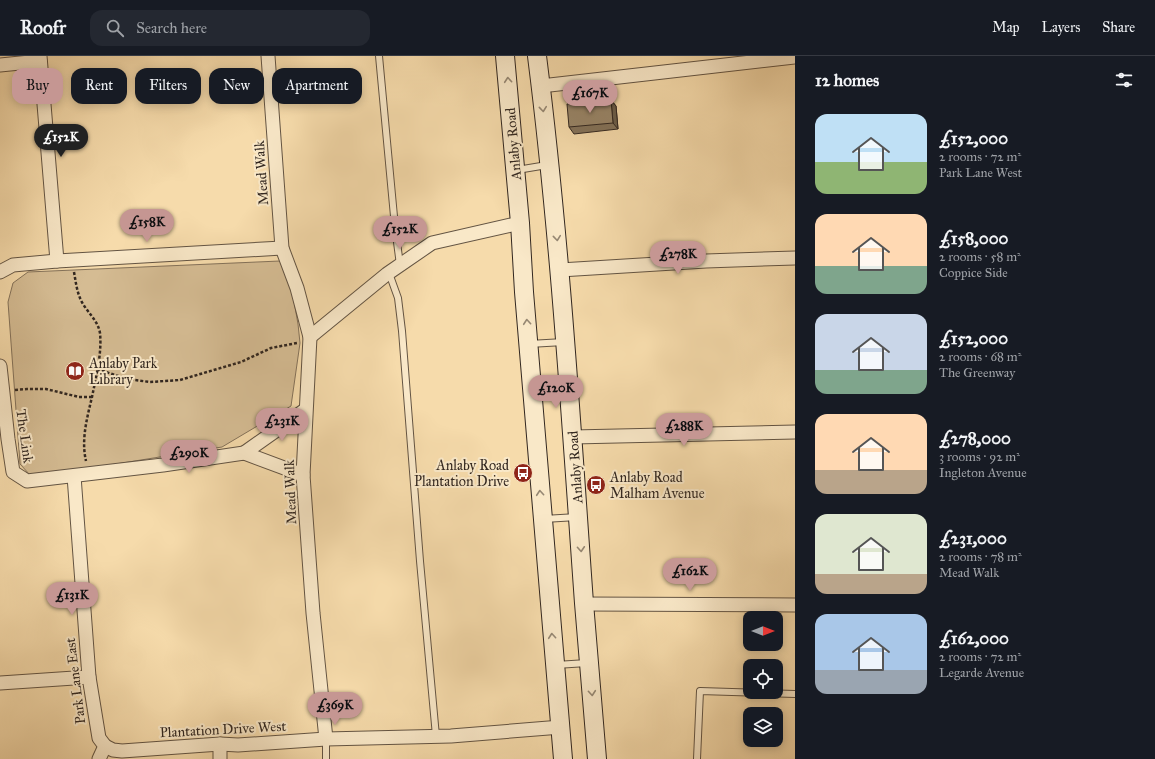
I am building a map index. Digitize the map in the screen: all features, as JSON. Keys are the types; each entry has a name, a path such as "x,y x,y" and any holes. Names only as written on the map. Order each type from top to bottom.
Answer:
{"main road":[{"name":"Anlaby Road","path":"505,56 516,170 542,520 563,759"},
{"name":"Anlaby Road","path":"537,56 560,270 584,604 597,759"}],"street":[{"name":"Mead Walk","path":"268,56 282,248 297,288 305,340 306,410 303,475 313,613 326,739"},
{"path":"541,86 795,57"},
{"path":"0,66 40,59 57,261"},
{"path":"305,340 395,269 432,243 520,223"},
{"path":"0,272 13,265 57,261 282,248"},
{"path":"560,270 795,258"},
{"name":"The Link","path":"0,366 13,472 27,481 74,476"},
{"path":"74,476 162,466 244,453 306,410"},
{"path":"573,437 795,432"},
{"path":"244,453 303,475"},
{"name":"Park Lane East","path":"74,476 89,677 99,738 105,746"},
{"path":"584,604 795,605"},
{"path":"0,683 89,677"},
{"name":"Plantation Drive West","path":"105,746 113,750 122,751 220,744 436,736 561,727"},
{"path":"220,744 220,759"},
{"path":"99,759 105,746"}],"lane":[{"path":"379,56 394,220 395,269 402,331 436,736"},
{"path":"516,170 549,164"},
{"path":"528,344 566,342"},
{"path":"542,520 578,517"},
{"path":"554,665 589,663"},
{"path":"697,759 700,691 795,694"},
{"path":"326,739 326,759"}],"path":[{"path":"74,270 76,287 83,305 94,317 100,331 97,369 87,416 84,444 85,460 88,464"},
{"path":"97,369 127,379 150,382 180,380 241,362 271,348 305,340"},
{"path":"14,390 46,389 79,397 92,397"}],"shaded area":[{"path":"280,261 292,290 300,343 291,406 222,447 91,468 30,475 20,464 8,302 13,283 28,272"}],"building":[{"path":"611,100 613,123 569,127 567,104"}],"place":[{"name":"Anlaby Park Library","path":"75,371"},
{"name":"Anlaby Road Plantation Drive","path":"523,473"},
{"name":"Anlaby Road Malham Avenue","path":"596,485"}]}
